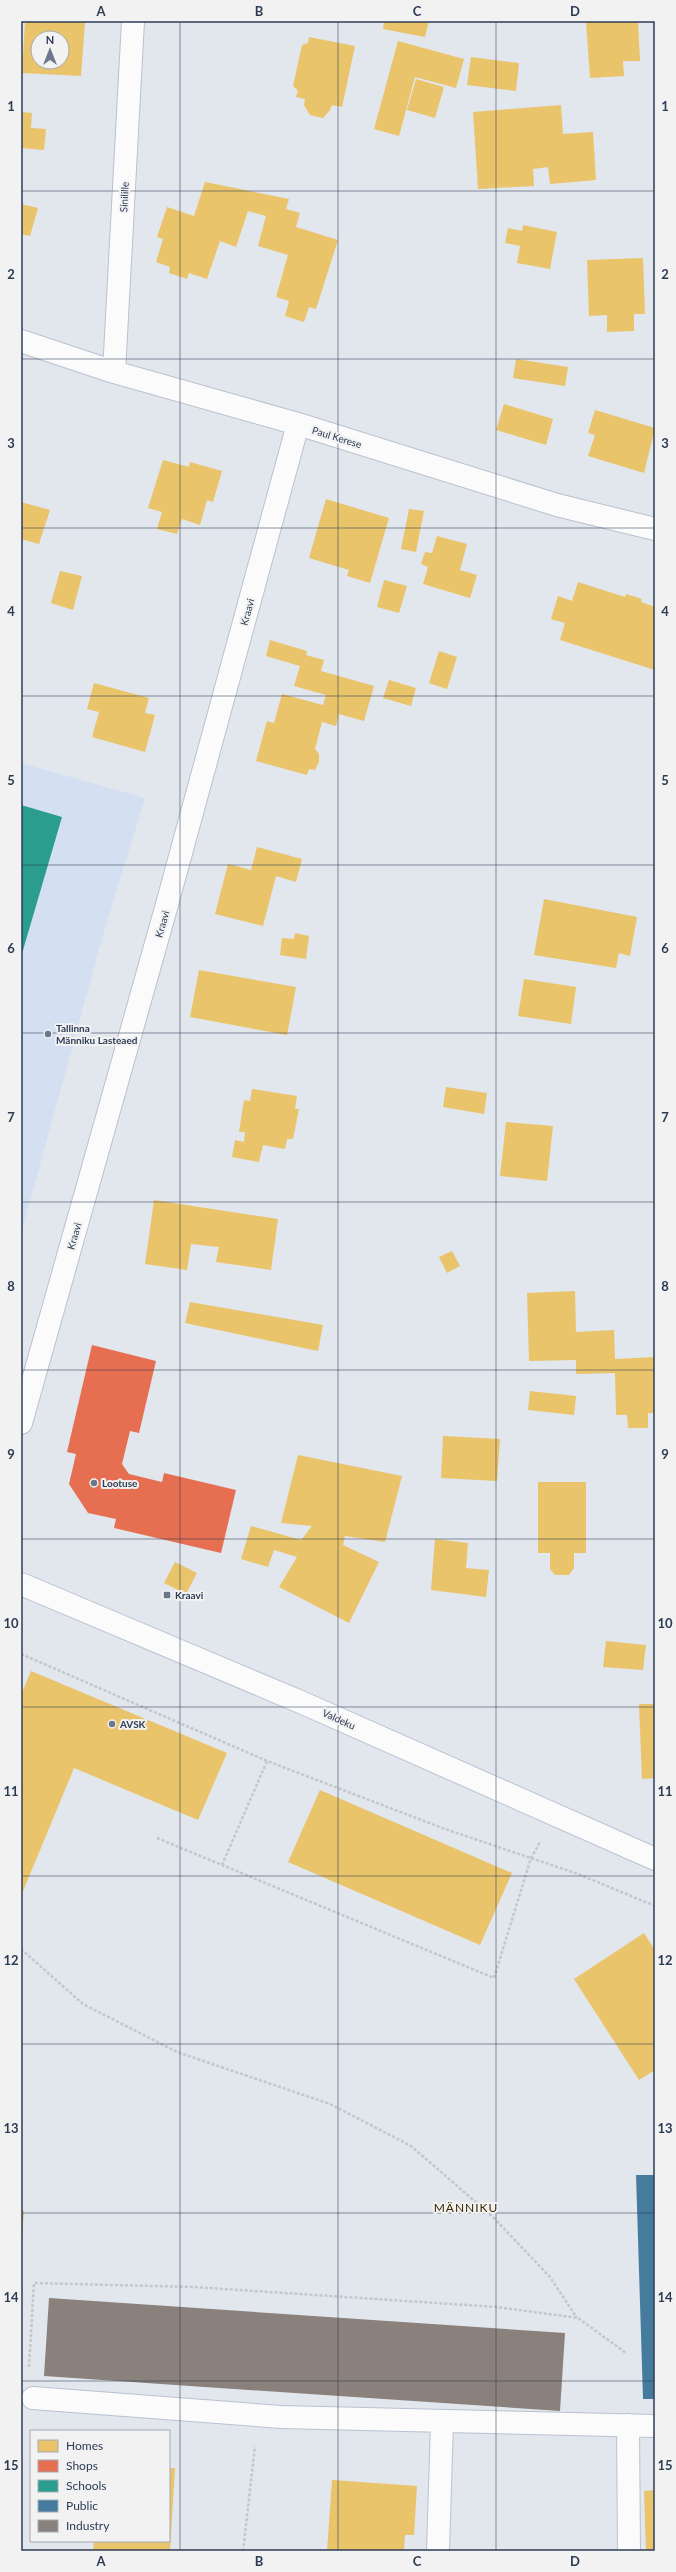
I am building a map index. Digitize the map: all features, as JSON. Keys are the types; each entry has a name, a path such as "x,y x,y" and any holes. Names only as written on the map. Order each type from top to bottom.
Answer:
{"street":[{"name":"Sinilille","path":"114,372 133,21"},
{"name":"Paul Kerese","path":"21,341 114,372 298,424 557,505 655,528"},
{"name":"Kraavi","path":"21,1423 164,916 298,424"},
{"name":"Valdeku","path":"21,1584 303,1703 655,1859"},
{"path":"33,2398 281,2417 655,2426"},
{"path":"438,2551 442,2422"},
{"path":"628,2425 629,2551"}],"path":[{"path":"21,1654 267,1761 445,1829 578,1874 655,1906"},
{"path":"222,1865 267,1761"},
{"path":"157,1838 494,1978 531,1858 555,1815"},
{"path":"21,1949 83,2004 177,2052 330,2104 411,2146 493,2217 550,2277 578,2318 626,2352"},
{"path":"33,2398 29,2362 34,2283 194,2287 497,2307 578,2318"},
{"path":"243,2551 256,2443 281,2417"}],"shaded area":[{"name":"Tallinna Männiku Lasteaed","path":"21,763 145,798 103,935 21,1234"}],"building: Homes":[{"path":"25,21 85,22 81,76 22,73"},
{"path":"384,21 429,21 425,37 383,29"},
{"path":"586,21 638,21 640,61 623,61 624,76 590,78"},
{"path":"309,37 355,46 342,107 332,105 330,110 323,118 310,115 304,105 305,99 296,97 298,91 293,86 302,45 308,43"},
{"path":"398,41 464,59 456,88 415,77 399,136 374,129"},
{"path":"471,57 519,63 516,91 467,85"},
{"path":"416,79 444,87 435,118 407,110"},
{"path":"561,105 563,134 593,132 596,180 550,184 548,167 533,169 534,186 478,189 473,112"},
{"path":"21,112 32,113 31,128 46,129 44,150 21,148"},
{"path":"205,182 289,199 286,209 300,213 296,227 338,240 316,309 309,307 304,322 285,316 289,301 276,297 288,255 258,246 266,216 248,211 236,247 220,241 207,279 189,273 187,279 169,273 170,267 156,262 163,239 157,237 167,207 194,216"},
{"path":"21,204 38,208 30,236 21,234"},
{"path":"523,225 557,232 550,269 517,263 520,246 505,243 508,228 522,231"},
{"path":"643,258 645,314 634,314 634,331 607,332 607,315 589,316 587,260"},
{"path":"516,359 568,367 565,386 513,378"},
{"path":"504,404 553,419 546,445 496,430"},
{"path":"595,410 655,428 644,473 588,456 595,435 588,433"},
{"path":"163,460 189,467 190,462 222,471 213,502 207,500 200,525 182,519 177,534 157,529 162,512 148,508"},
{"path":"326,499 389,518 370,583 347,576 349,570 309,558"},
{"path":"21,502 50,510 39,544 21,539"},
{"path":"409,509 424,511 416,552 401,549"},
{"path":"437,536 467,544 460,570 477,575 470,598 423,584 428,567 421,564 425,552 432,553"},
{"path":"60,571 82,576 73,610 51,603"},
{"path":"384,580 407,586 399,613 377,607"},
{"path":"578,582 625,597 626,594 642,599 641,602 655,607 655,670 560,640 565,623 551,619 558,596 572,601"},
{"path":"270,640 307,651 306,655 324,660 321,671 374,686 364,721 339,714 336,726 322,722 315,749 319,754 319,762 315,770 309,769 307,775 256,761 267,721 274,723 282,694 323,705 326,695 294,686 300,666 266,656"},
{"path":"439,651 457,657 447,689 429,683"},
{"path":"389,680 416,688 411,706 383,698"},
{"path":"94,683 149,698 145,713 155,715 145,752 92,737 99,712 87,709"},
{"path":"257,847 302,859 296,882 276,876 263,926 215,914 228,864 251,870"},
{"path":"544,899 637,917 630,956 619,953 616,968 534,955"},
{"path":"295,933 309,936 306,959 280,955 282,938 294,939"},
{"path":"199,970 296,987 287,1035 190,1017"},
{"path":"524,979 576,987 571,1024 518,1016"},
{"path":"446,1087 487,1093 484,1114 443,1107"},
{"path":"252,1089 297,1096 295,1109 299,1109 293,1139 287,1139 285,1149 263,1145 259,1162 232,1157 235,1140 244,1142 245,1132 239,1132 244,1100 250,1101"},
{"path":"506,1122 553,1126 547,1181 500,1176"},
{"path":"154,1200 278,1219 271,1270 216,1262 219,1247 191,1244 187,1270 145,1264"},
{"path":"452,1251 460,1266 447,1273 439,1257"},
{"path":"575,1291 576,1332 614,1330 615,1359 655,1357 655,1413 648,1413 648,1428 628,1428 627,1415 616,1415 615,1373 576,1374 576,1360 529,1361 527,1293"},
{"path":"190,1302 323,1325 318,1351 185,1323"},
{"path":"530,1391 576,1396 574,1415 528,1410"},
{"path":"443,1436 500,1439 497,1481 441,1478"},
{"path":"298,1455 402,1476 385,1542 345,1536 343,1545 379,1562 349,1623 279,1587 297,1557 274,1550 268,1567 241,1559 251,1526 301,1540 312,1526 281,1523"},
{"path":"538,1482 586,1482 586,1553 574,1553 574,1568 569,1575 555,1575 550,1569 550,1553 538,1553"},
{"path":"435,1539 468,1543 466,1568 489,1570 486,1597 431,1590"},
{"path":"175,1562 197,1573 186,1594 164,1583"},
{"path":"606,1641 646,1645 643,1670 603,1667"},
{"path":"31,1671 227,1753 198,1820 74,1768 21,1896 21,1695"},
{"path":"639,1704 655,1704 655,1778 642,1779"},
{"path":"320,1790 512,1873 480,1945 288,1862"},
{"path":"644,1933 655,1950 655,2070 639,2080 574,1979"},
{"path":"21,2210 24,2211 22,2237 21,2237"},
{"path":"170,2468 175,2468 170,2551 93,2551 94,2542 170,2542"},
{"path":"332,2480 417,2486 414,2535 405,2535 404,2551 327,2551"},
{"path":"655,2490 655,2551 646,2551 644,2491"}],"building: Shops":[{"path":"92,1345 156,1361 139,1433 130,1431 122,1464 129,1474 162,1482 164,1473 236,1490 221,1553 114,1528 116,1519 88,1513 69,1484 76,1454 67,1452"}],"building: Schools":[{"path":"21,805 62,817 21,957"}],"building: Public":[{"path":"636,2175 655,2175 655,2399 643,2399"}],"building: Industry":[{"path":"49,2298 565,2333 560,2411 44,2376"}],"place":[{"name":"Tallinna Männiku Lasteaed","path":"48,1034"},
{"name":"Lootuse","path":"94,1483"},
{"name":"Kraavi","path":"167,1595"},
{"name":"AVSK","path":"112,1724"}],"district":[{"name":"MÄNNIKU","path":"466,2207"}]}
